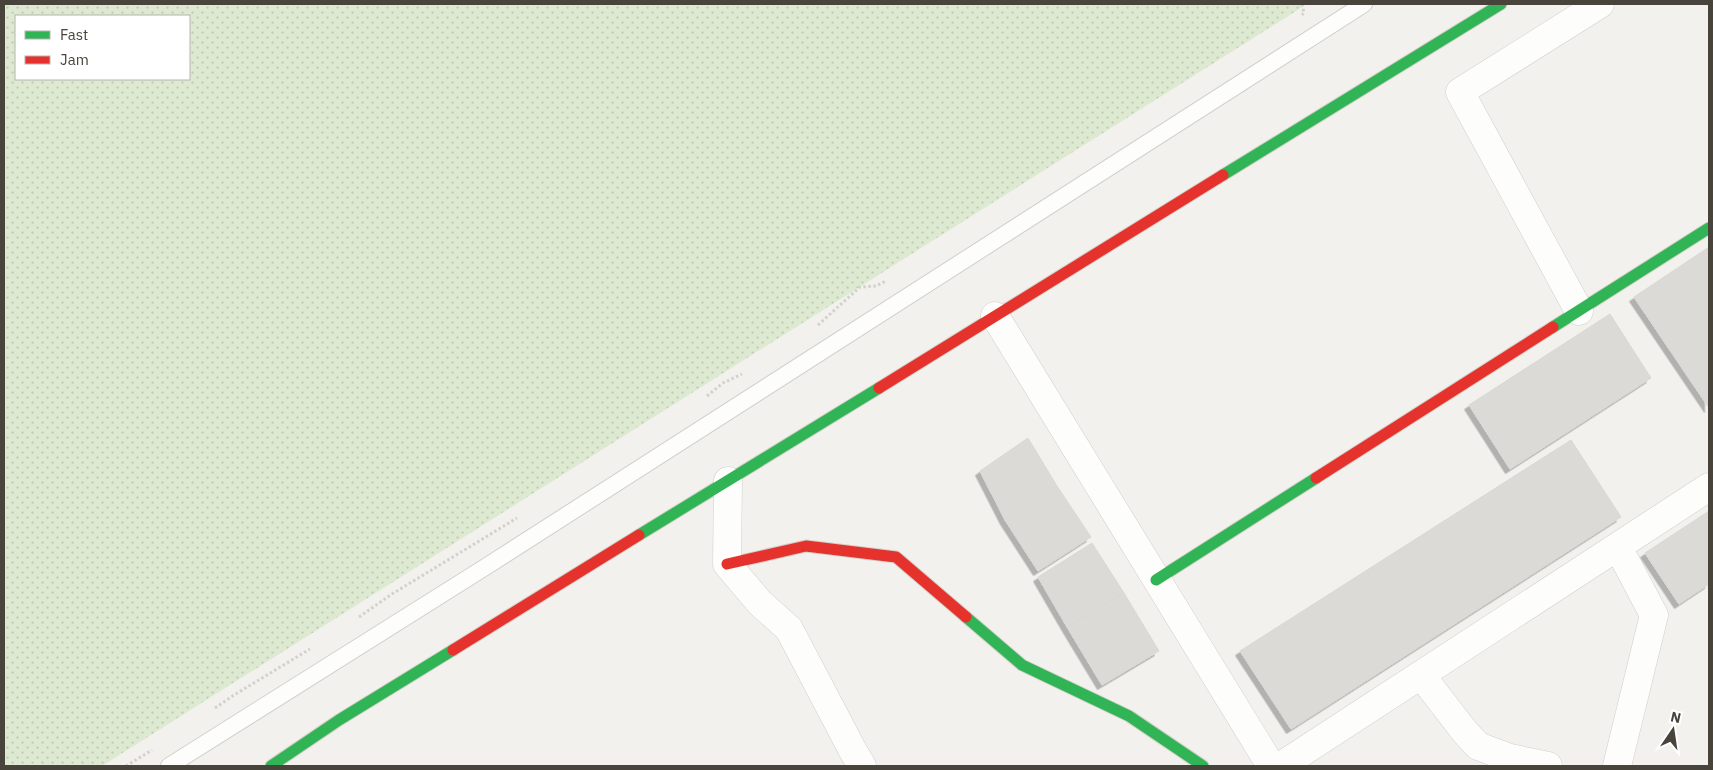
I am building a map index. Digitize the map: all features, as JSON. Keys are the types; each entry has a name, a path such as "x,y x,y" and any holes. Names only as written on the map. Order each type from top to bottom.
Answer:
{"main road":[{"path":"271,766 339,720 1501,4"},
{"path":"1156,580 1709,228"},
{"path":"726,564 806,546 896,557 1022,665 1129,716 1203,766"}],"street":[{"path":"1579,311 1460,92 1600,4"},
{"path":"995,316 1270,766"},
{"path":"728,481 726,564 760,603 789,630 862,766"},
{"path":"1281,766 1709,487"},
{"path":"1617,766 1654,615 1618,547"},
{"path":"1421,675 1464,732 1478,746 1510,758 1548,766"}],"lane":[{"path":"169,766 487,566 1364,4"}],"green space":[{"path":"4,4 1307,4 102,766 4,766"}],"building":[{"path":"1709,247 1709,408 1634,297"},
{"path":"1610,314 1651,378 1510,469 1469,405"},
{"path":"1028,438 1057,486 1005,520 980,471"},
{"path":"1571,440 1621,517 1291,729 1240,651"},
{"path":"1057,486 1091,537 1038,571 1005,520"},
{"path":"1709,511 1709,584 1679,604 1645,553"},
{"path":"1092,543 1124,593 1067,627 1038,577"},
{"path":"1124,593 1159,651 1102,685 1067,627"}],"traffic: fast":[{"path":"1223,175 1501,4"},
{"path":"1553,327 1709,228"},
{"path":"639,535 879,388"},
{"path":"1156,580 1316,478"},
{"path":"966,617 1022,665 1129,716 1203,766"},
{"path":"271,766 339,720 453,650"}],"traffic: jam":[{"path":"879,388 1223,175"},
{"path":"1316,478 1553,327"},
{"path":"453,650 639,535"},
{"path":"727,564 806,546 896,557 966,617"}]}
